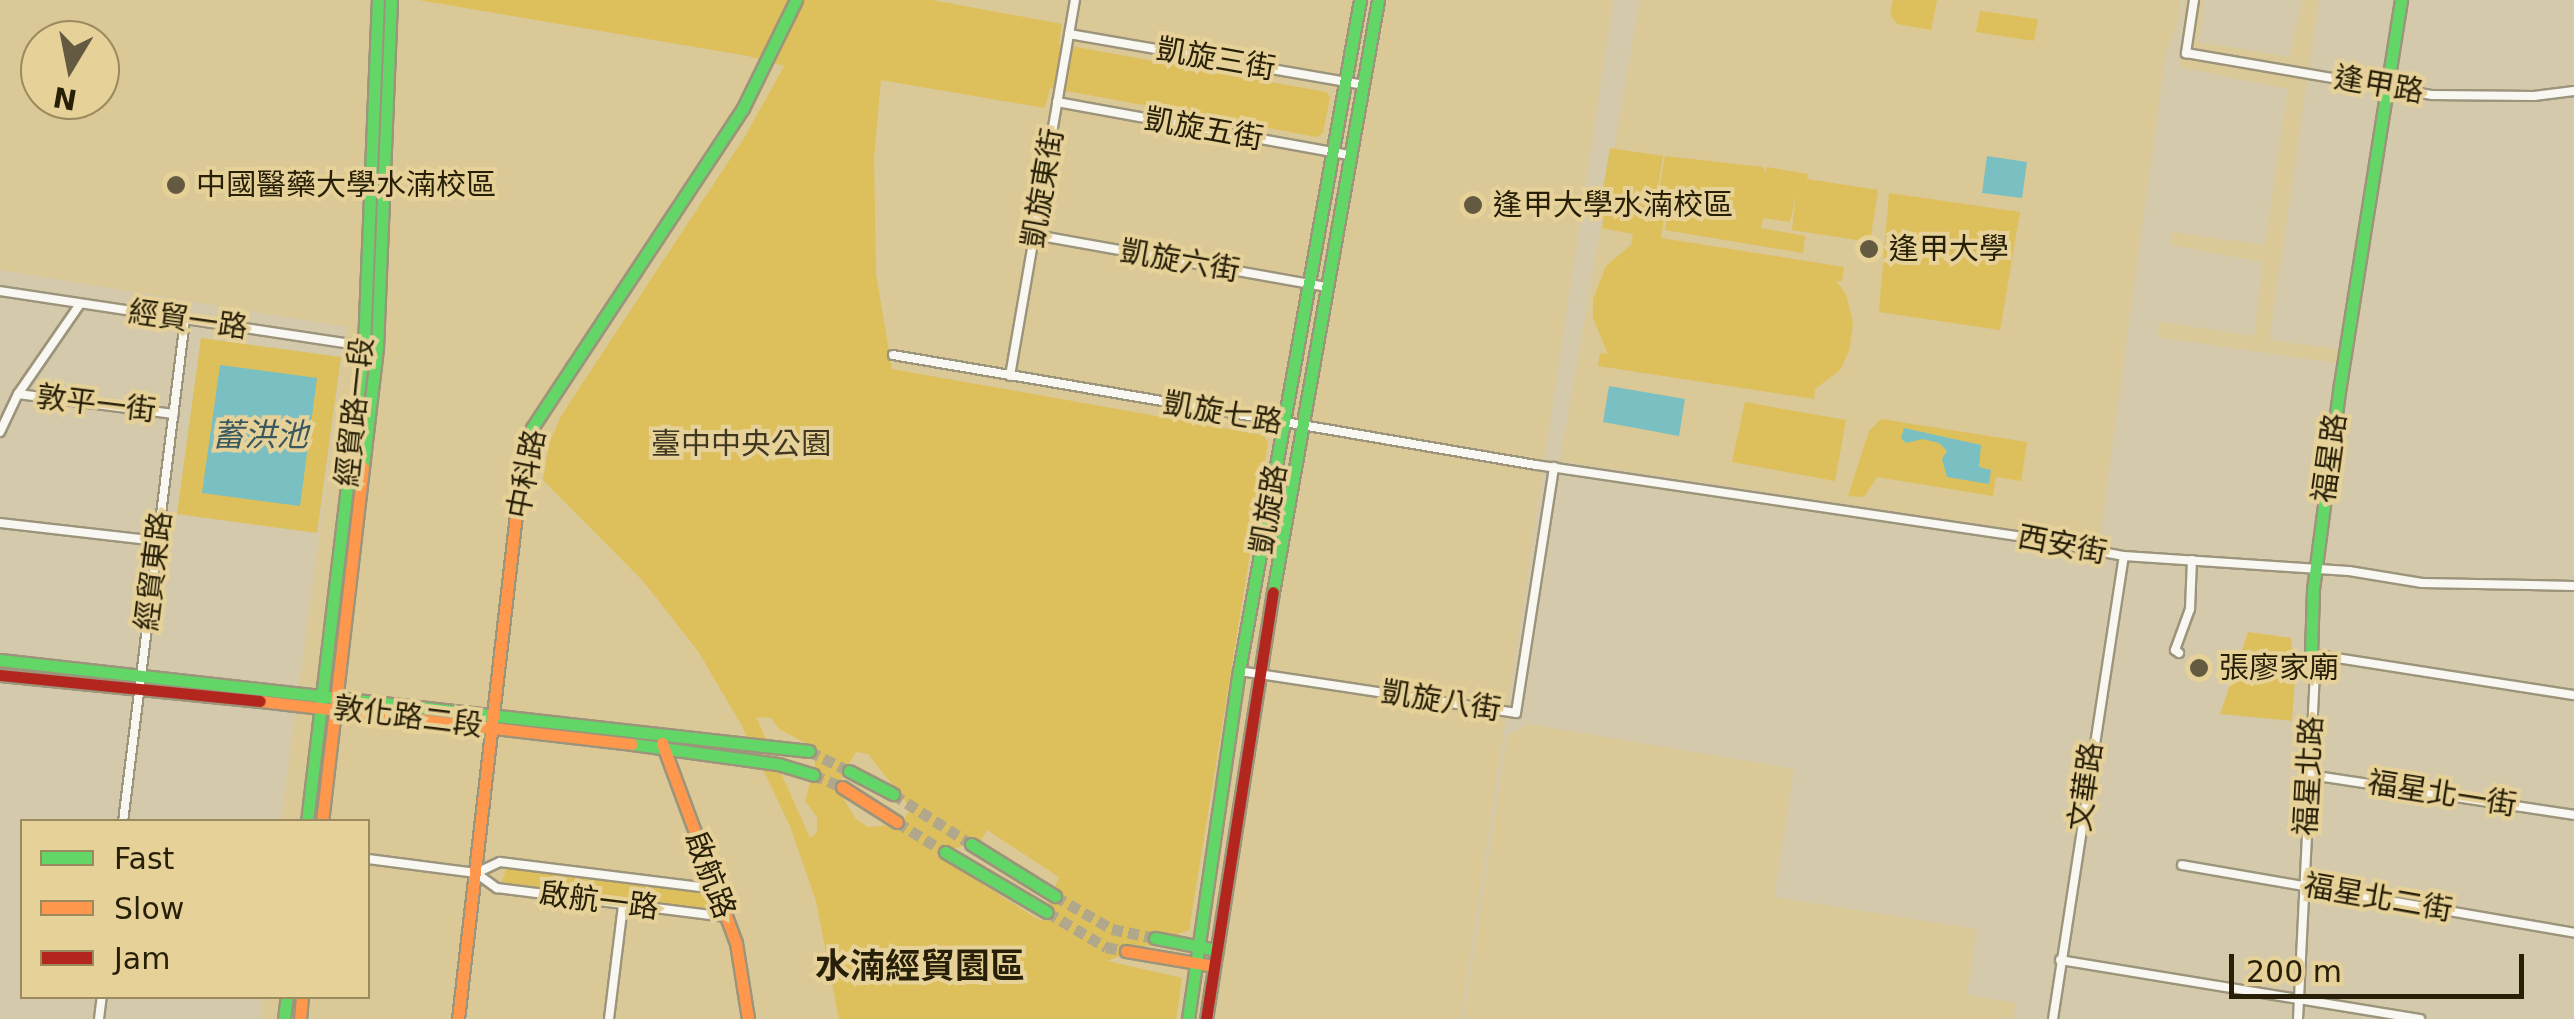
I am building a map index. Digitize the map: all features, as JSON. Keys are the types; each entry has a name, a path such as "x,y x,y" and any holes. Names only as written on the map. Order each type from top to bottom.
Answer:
{"street":[{"name":"經貿路一段","path":"308,819 370,347 378,0"},
{"name":"經貿路一段","path":"322,819 370,347 390,0"},
{"name":"中科路","path":"458,1019 522,467 532,428 742,108 796,0"},
{"name":"凱旋東街","path":"1010,376 1075,0"},
{"name":"凱旋路","path":"1188,1019 1240,671 1360,0"},
{"name":"凱旋路","path":"1206,1019 1258,674 1378,0"},
{"name":"逢甲路","path":"2194,0 2186,52 2387,89 2475,97 2574,91"},
{"name":"福星路","path":"2311,654 2316,568 2401,0"},
{"name":"凱旋三街","path":"1069,34 1363,85"},
{"name":"凱旋五街","path":"1058,102 1350,155"},
{"name":"凱旋六街","path":"1034,234 1326,288"},
{"name":"經貿一路","path":"0,291 370,347"},
{"path":"0,432 18,394 80,304"},
{"name":"經貿東路","path":"123,819 185,320"},
{"name":"凱旋七路","path":"893,355 1554,468"},
{"name":"敦平一街","path":"18,394 174,414"},
{"name":"西安街","path":"1554,468 2024,537 2124,556 2316,568 2422,583 2574,586"},
{"name":"凱旋八街","path":"1240,671 1516,712 1554,468"},
{"path":"0,524 158,541"},
{"name":"文華路","path":"2054,1019 2124,556"},
{"path":"2180,653 2174,650 2190,609 2192,560"},
{"path":"2311,654 2574,695"},
{"name":"福星北路","path":"2298,1019 2316,670 2311,654"},
{"name":"敦化路二段","path":"0,660 140,681 495,721 778,764 813,775"},
{"name":"敦化路二段","path":"0,674 140,681"},
{"name":"敦化路二段","path":"495,721 664,734 809,751"},
{"path":"661,748 664,734"},
{"name":"啟航路","path":"661,748 736,944 748,1019"},
{"path":"849,771 893,794"},
{"name":"福星北一街","path":"2310,775 2574,815"},
{"path":"842,787 896,822"},
{"path":"972,844 1055,896"},
{"path":"945,852 1047,912"},
{"name":"啟航一路","path":"370,859 476,873 497,888 726,917"},
{"name":"啟航一路","path":"476,873 500,862 716,889"},
{"name":"福星北二街","path":"2182,865 2574,933"},
{"path":"609,1019 623,905"},
{"path":"1155,938 1217,950"},
{"path":"1126,951 1214,966"},
{"path":"2060,960 2420,1019"}],"shaded area":[{"name":"水湳經貿園區","path":"0,0 1613,0 1461,1019 261,1019 263,999 370,999 370,819 281,819 347,327 0,270"},
{"name":"逢甲大學","path":"1640,0 2180,0 2177,26 2166,51 2099,542 1560,461"},
{"path":"2185,0 2204,0 2198,42 2290,57 2302,0 2319,0 2269,340 2343,350 2342,364 2158,337 2159,322 2254,336 2263,262 2171,245 2171,232 2265,245 2288,89 2179,67"},
{"path":"1528,724 1794,769 1774,897 1976,929 1967,995 2016,1003 2013,1019 1464,1019 1507,736"}],"green space":[{"name":"臺中中央公園","path":"419,0 932,0 1062,24 1059,44 1326,92 1330,97 1323,133 1317,137 1050,88 1045,108 881,80 874,157 876,274 892,369 1263,435 1268,442 1189,930 1107,961 1182,978 1176,1019 839,1019 816,901 790,826 742,726 698,651 643,581 543,480 549,444 561,416 746,135 784,66 748,56","holes":["756,717 771,718 779,729 813,747 815,765 805,801 817,817 817,832 810,838","856,752 868,754 911,808 905,818 893,825 868,827 856,819 844,800 842,776","987,830 1059,877 1041,921 935,854 981,841"]},
{"path":"1893,0 1937,0 1931,30 1897,24 1890,14"},
{"path":"1980,11 2038,19 2034,41 1976,32"},
{"path":"1610,148 1663,156 1654,209 1601,200"},
{"path":"1665,156 1763,167 1765,173 1767,167 1808,174 1807,179 1878,190 1870,242 1792,230 1796,194 1790,222 1763,218 1761,228 1805,236 1803,253 1665,230 1668,210 1708,216 1710,210 1657,201"},
{"path":"1889,193 2020,212 2000,330 1879,312"},
{"path":"1606,203 1665,212 1661,238 1844,267 1842,281 1836,281 1846,294 1853,324 1849,351 1840,370 1815,389 1814,399 1598,366 1600,353 1608,354 1593,318 1593,299 1606,266 1631,245 1633,234 1602,228"},
{"path":"201,338 341,357 317,533 177,514"},
{"path":"1745,402 1846,420 1835,481 1732,462"},
{"path":"1881,419 2027,442 2021,481 1996,477 1993,496 1877,477 1864,497 1848,496 1869,431"},
{"path":"2248,632 2291,638 2295,678 2292,721 2220,714"},
{"path":"507,867 707,894 712,911 509,885 502,881"}],"water":[{"path":"1987,156 2027,162 2022,198 1982,193"},
{"name":"蓄洪池","path":"220,365 317,378 300,506 202,493"},
{"path":"1609,386 1685,399 1679,436 1603,422"},
{"path":"1904,428 1981,445 1979,467 1991,470 1989,484 1947,477 1942,459 1947,451 1939,443 1923,439 1906,443 1901,438"}],"tunnel":[{"path":"809,751 849,771"},
{"path":"813,775 842,787"},
{"path":"893,794 971,844"},
{"path":"897,822 945,852"},
{"path":"1055,896 1112,929 1155,938"},
{"path":"1047,912 1106,947 1126,951"}],"traffic: fast":[{"path":"307,819 364,346 378,0"},
{"path":"363,467 377,348 391,0"},
{"path":"516,515 532,428 743,108 796,0"},
{"path":"1188,1019 1239,671 1360,0"},
{"path":"1273,592 1378,0"},
{"path":"2311,654 2313,589 2340,385 2401,0"},
{"path":"0,660 809,751"},
{"path":"632,744 778,764 813,775"},
{"path":"849,771 893,794"},
{"path":"971,844 1055,896"},
{"path":"945,852 1047,912"},
{"path":"1155,938 1217,950"},
{"path":"284,1019 287,999"}],"traffic: slow":[{"path":"322,819 363,467"},
{"path":"458,1019 516,515"},
{"path":"260,701 632,744"},
{"path":"662,743 736,943 748,1019"},
{"path":"842,787 897,822"},
{"path":"1126,951 1214,966"},
{"path":"300,1019 302,999"}],"traffic: jam":[{"path":"1206,1019 1273,592"},
{"path":"0,675 260,701"}],"place":[{"name":"中國醫藥大學水湳校區","path":"176,185"},
{"name":"逢甲大學水湳校區","path":"1473,205"},
{"name":"逢甲大學","path":"1869,249"},
{"name":"張廖家廟","path":"2199,668"}],"district":[{"name":"水湳經貿園區","path":"920,966"}]}
